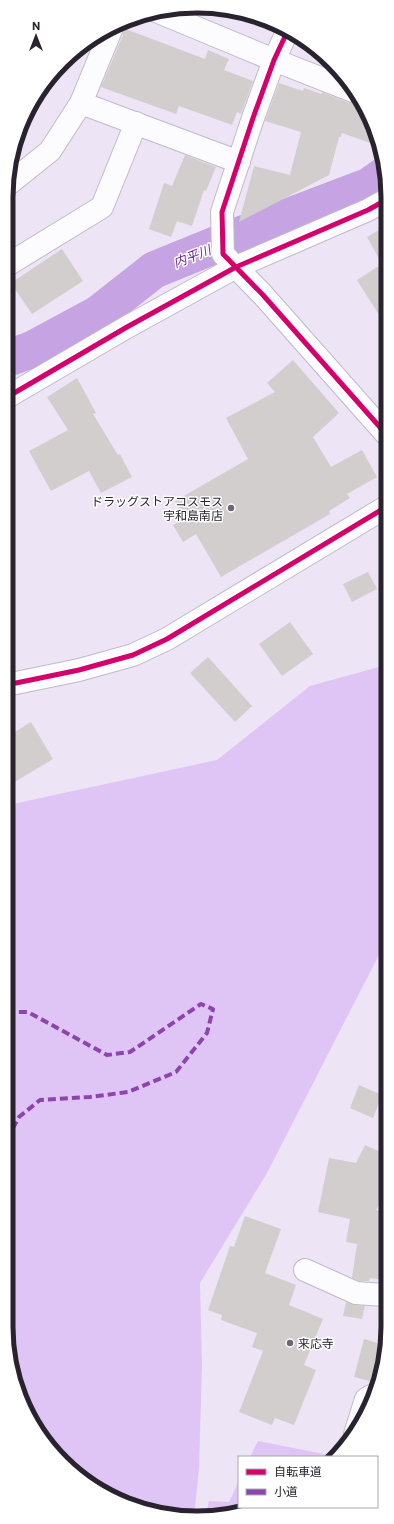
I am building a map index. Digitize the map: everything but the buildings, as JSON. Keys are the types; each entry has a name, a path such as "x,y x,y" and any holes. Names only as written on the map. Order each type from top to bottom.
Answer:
{"street":[{"path":"168,16 345,88"},
{"path":"14,180 50,151 81,103 108,36"},
{"path":"285,36 274,60 222,212 222,224 229,260 263,295 381,428"},
{"path":"81,103 238,162"},
{"path":"13,262 102,207 136,123"},
{"path":"13,394 167,304 229,260 368,210 381,203"},
{"path":"16,683 86,668 133,655 167,639 381,510"},
{"path":"305,1270 356,1293 381,1295"}],"shaded area":[{"path":"381,666 381,951 267,1173 200,1283 202,1365 199,1468 195,1511 185,1511 149,1505 127,1497 105,1486 85,1473 67,1457 51,1439 38,1419 27,1397 19,1375 13,1339 13,804 217,760 310,686"},
{"path":"258,1441 329,1455 328,1456 250,1456"},
{"path":"238,1483 238,1506 207,1511 209,1501 229,1502"}],"waterway":[{"name":"内平川","path":"13,356 33,349 98,314 154,270 240,235 369,186 380,178"}],"marked path":[{"path":"13,1012 28,1012 107,1055 130,1052 201,1004 213,1009 207,1033 176,1072 128,1092 90,1097 40,1100 19,1117 13,1128"}],"cycle path":[{"path":"285,36 274,60 253,118 222,212 223,254 263,295 381,428"},
{"path":"13,394 127,327 236,267 368,210 381,203"},
{"path":"16,683 79,670 133,655 167,639 381,510"}],"place":[{"name":"ドラッグストアコスモス 宇和島南店","path":"231,508"},
{"name":"来応寺","path":"290,1343"}]}
